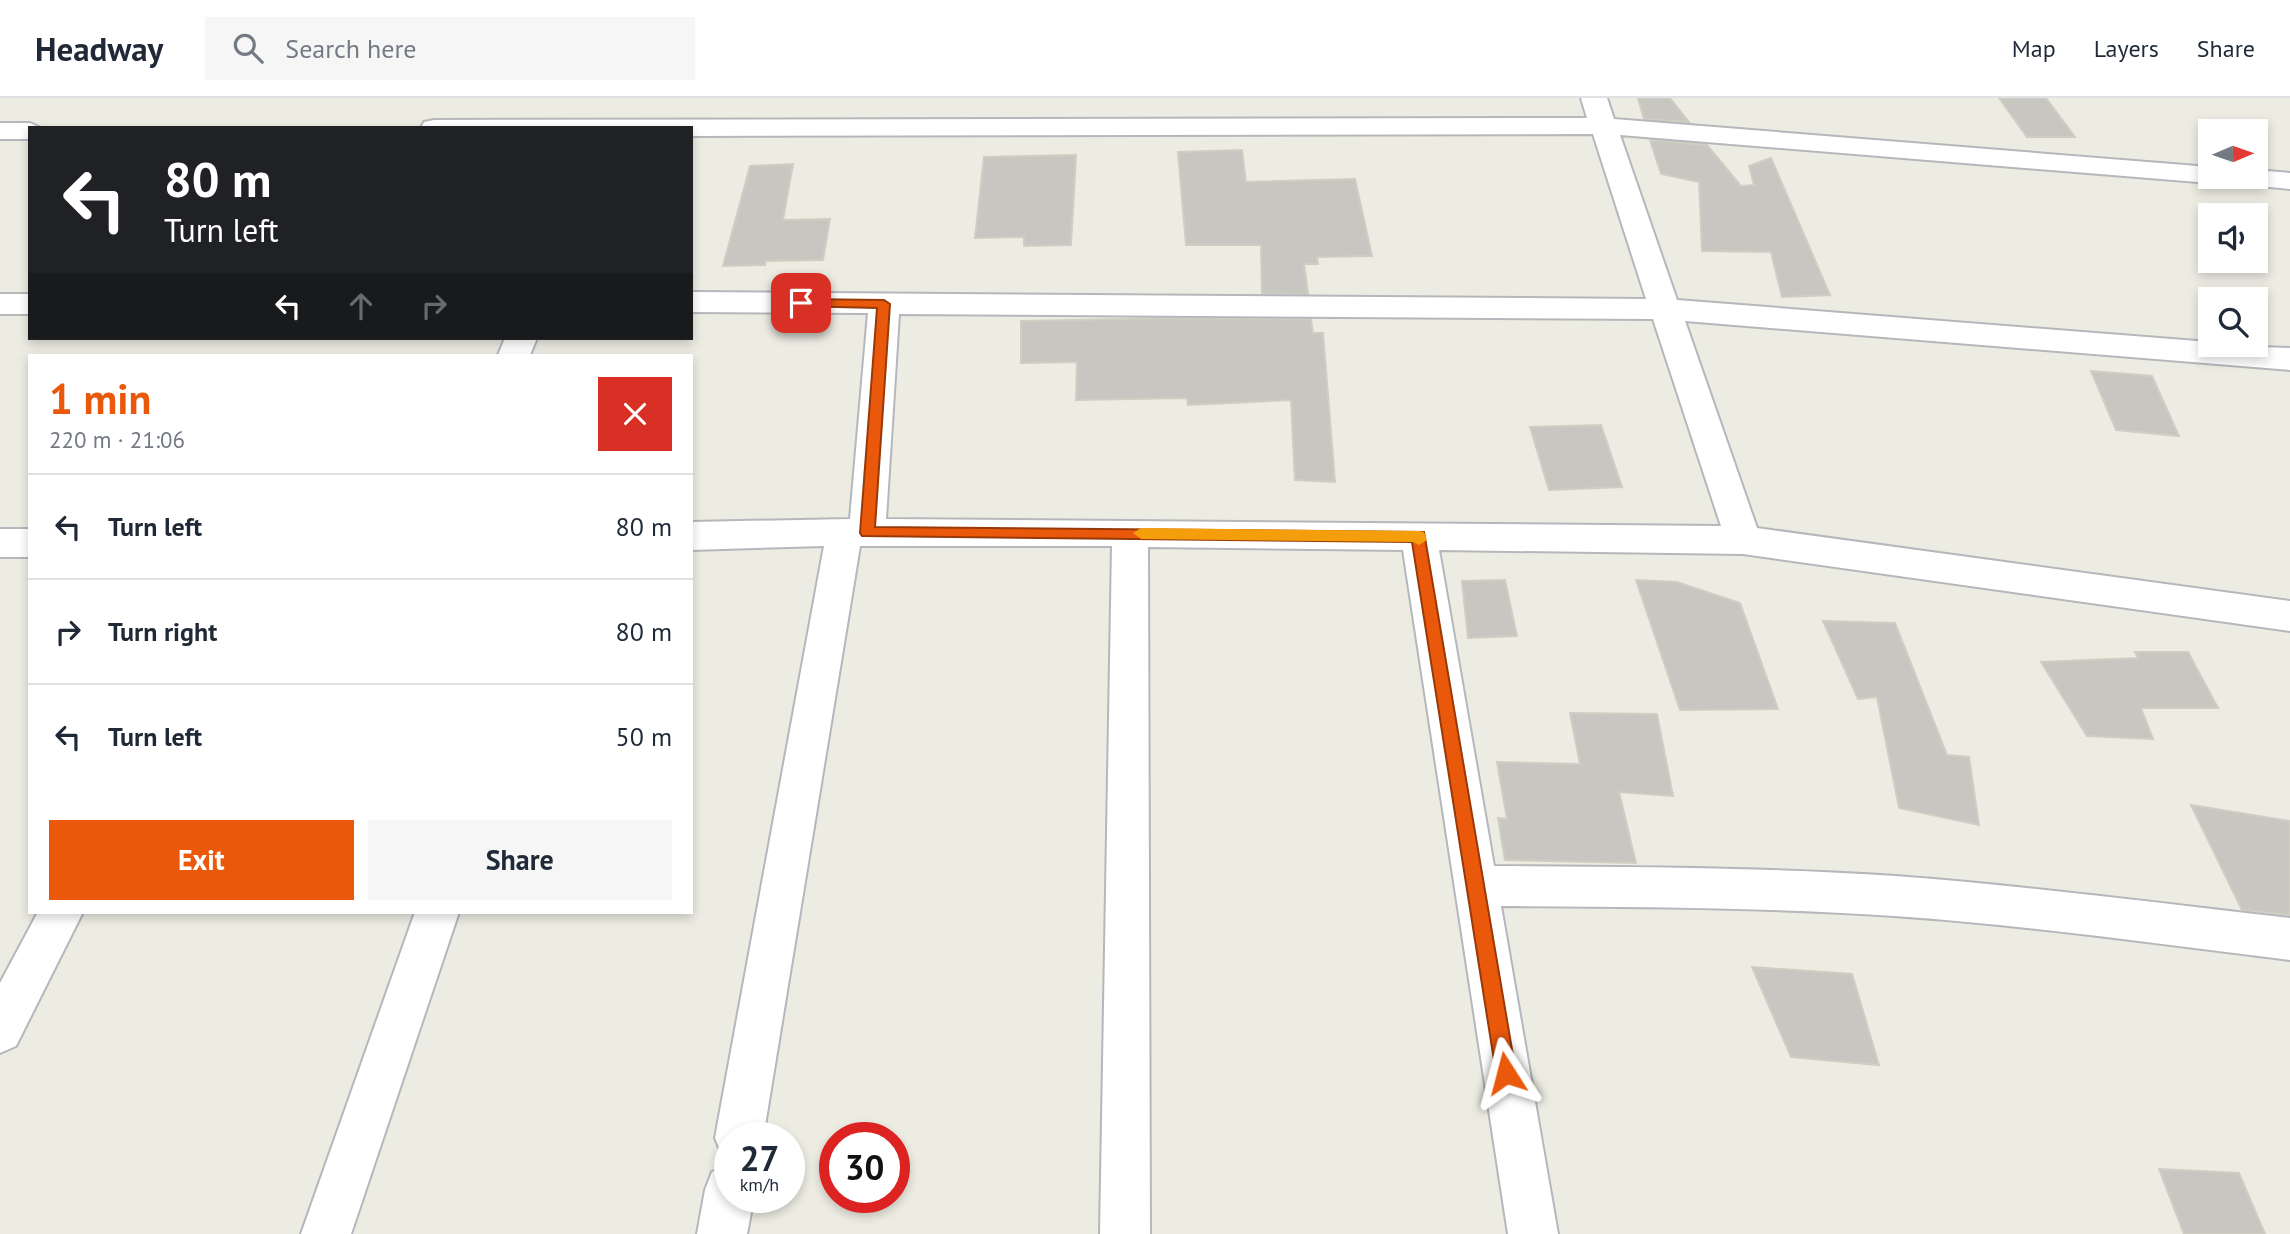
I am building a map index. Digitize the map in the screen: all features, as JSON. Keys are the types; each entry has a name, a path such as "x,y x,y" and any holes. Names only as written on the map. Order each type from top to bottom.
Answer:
{"street":[{"path":"586,126 595,98"},
{"path":"1599,112 1743,540"},
{"path":"654,126 1599,112 2198,174"},
{"path":"0,131 28,131"},
{"path":"2268,179 2290,181"},
{"path":"693,302 1666,309 2290,359"},
{"path":"0,304 28,304"},
{"path":"742,1122 856,533 884,304"},
{"path":"1125,1234 1130,533"},
{"path":"693,536 1130,533 1743,540 2290,616"},
{"path":"1419,536 1533,1234"},
{"path":"0,543 28,543"},
{"path":"1475,886 1842,893 2012,907 2290,939"},
{"path":"0,1030 60,914"},
{"path":"326,1234 436,914"},
{"path":"722,1234 726,1213"}],"building":[{"path":"1638,98 1670,98 1689,122 1644,119"},
{"path":"1999,98 2046,98 2075,137 2027,137"},
{"path":"1650,140 1707,145 1741,186 1754,185 1749,166 1771,158 1830,295 1782,297 1771,252 1702,251 1699,182 1661,174"},
{"path":"1242,150 1246,182 1355,179 1372,256 1317,257 1318,264 1304,264 1308,294 1262,294 1261,245 1186,245 1178,152"},
{"path":"1076,155 1071,245 1024,246 1024,237 975,238 984,157"},
{"path":"793,164 783,220 830,219 823,260 766,261 765,265 723,266 750,166"},
{"path":"1311,319 1313,333 1323,333 1335,482 1295,480 1291,400 1188,405 1187,398 1076,400 1077,362 1021,363 1021,321"},
{"path":"2091,371 2152,376 2179,436 2116,430"},
{"path":"1601,425 1622,487 1549,490 1530,427"},
{"path":"1505,580 1517,636 1468,638 1462,581"},
{"path":"1636,580 1677,582 1740,603 1778,709 1680,710"},
{"path":"1823,621 1895,623 1947,755 1969,757 1979,825 1899,808 1877,697 1858,699"},
{"path":"2135,652 2188,652 2218,708 2141,708 2153,739 2087,736 2041,662 2138,658"},
{"path":"1570,713 1657,714 1673,796 1619,792 1636,863 1505,860 1498,818 1507,819 1497,762 1580,764"},
{"path":"2191,805 2290,821 2290,915 2242,910"},
{"path":"1752,967 1852,974 1879,1065 1791,1057"},
{"path":"2159,1169 2239,1173 2265,1234 2184,1234"}],"slow traffic":[{"path":"1141,533 1419,536 1419,540"}],"route":[{"path":"801,303 884,304 867,533 1419,536 1506,1073"}]}
